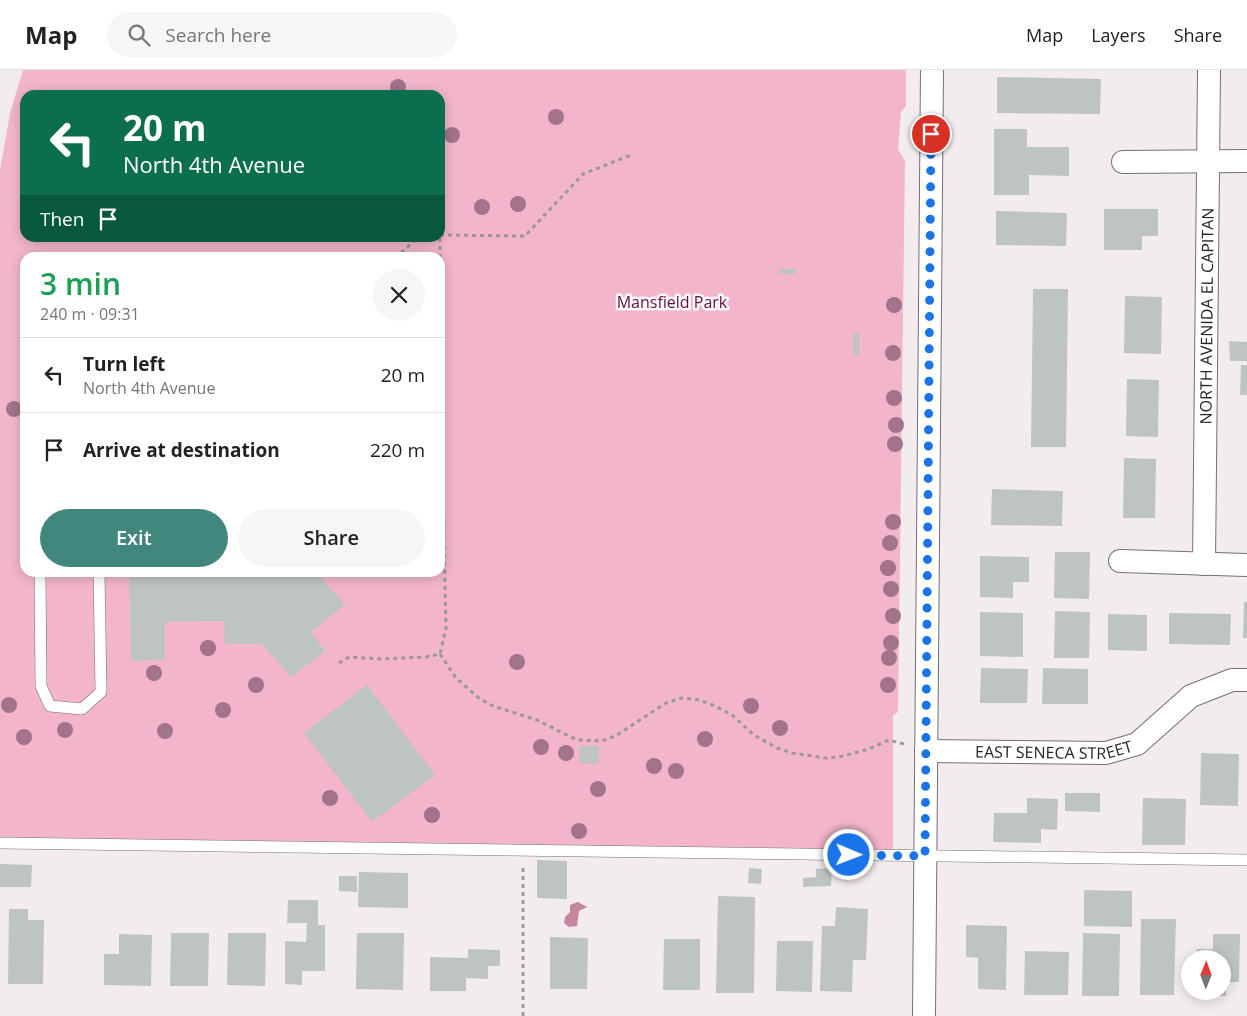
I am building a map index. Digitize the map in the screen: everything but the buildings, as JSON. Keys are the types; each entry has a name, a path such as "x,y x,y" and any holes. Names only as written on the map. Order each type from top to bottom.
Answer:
{"street":[{"path":"924,1016 932,70"},
{"name":"NORTH AVENIDA EL CAPITAN","path":"1204,564 1209,70"},
{"path":"1123,162 1247,161"},
{"path":"1120,561 1247,564"},
{"name":"EAST SENECA STREET","path":"926,751 1106,753 1137,744 1192,696 1232,680 1247,680"}],"lane":[{"path":"40,577 41,686 50,706 82,710 101,692 100,577"},
{"path":"0,843 1247,860"}],"path":[{"path":"445,236 525,236 583,174 631,155"},
{"path":"402,252 413,242"},
{"path":"445,577 446,628 440,654 456,678 480,699 492,706 537,720 578,740 602,741 617,736 666,703 682,698 699,700 732,714 754,734 777,748 792,753 826,758 838,757 868,749 889,740 926,751"},
{"path":"340,663 349,657 390,659 426,657 440,654"},
{"path":"523,850 523,1016"}],"green space":[{"name":"Mansfield Park","path":"23,70 906,70 906,106 901,112 898,149 905,161 898,712 893,715 893,851 0,839 0,170 10,113"}],"shaded area":[{"path":"578,902 587,907 579,911 577,926 569,927 564,923 565,917 570,912 570,905"}],"route":[{"path":"849,855 925,856 931,134"}]}
